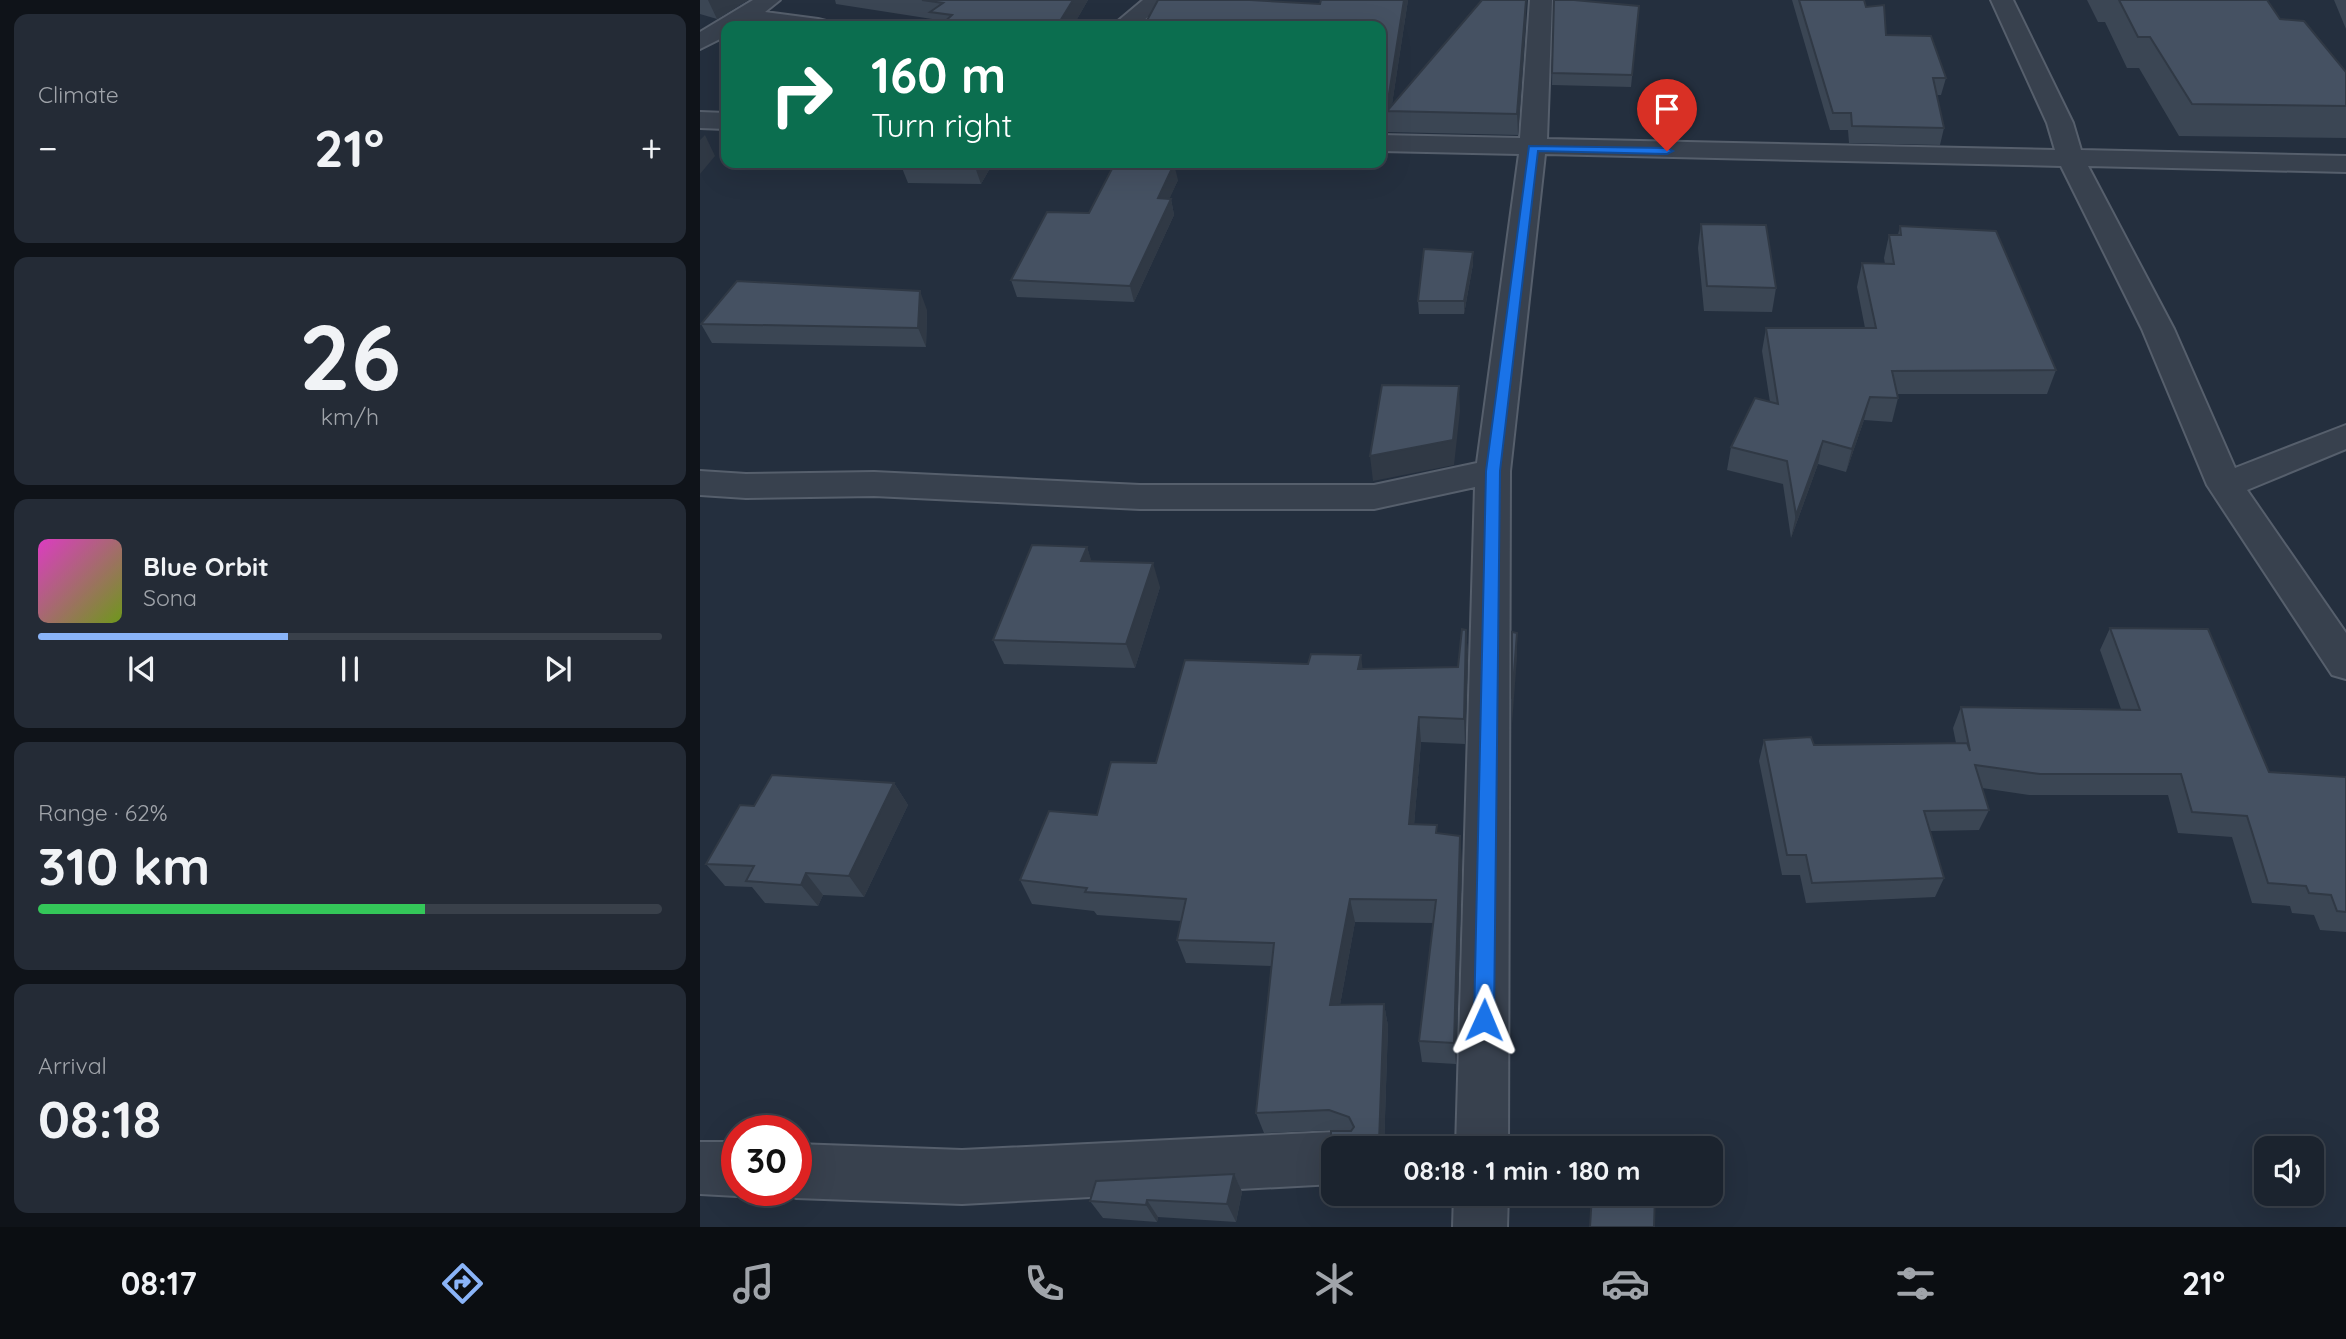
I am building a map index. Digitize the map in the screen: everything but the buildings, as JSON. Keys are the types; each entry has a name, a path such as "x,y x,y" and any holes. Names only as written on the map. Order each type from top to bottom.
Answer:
{"street":[{"path":"700,18 736,20 769,0"},
{"path":"1130,21 1157,0"},
{"path":"1482,1136 1493,471 1532,148 1541,0"},
{"path":"2002,0 2060,123 2071,160 2158,329 2225,485 2346,664"},
{"path":"700,42 721,29"},
{"path":"700,120 721,121"},
{"path":"1386,143 2346,164"},
{"path":"2225,485 2346,436"},
{"path":"700,483 746,486 874,484 1140,497 1374,497 1493,471"},
{"path":"812,1172 962,1177 1321,1159"},
{"path":"700,1168 721,1169"},
{"path":"1480,1227 1481,1206"}],"route":[{"path":"1484,1020 1493,471 1532,148 1667,151"}]}
